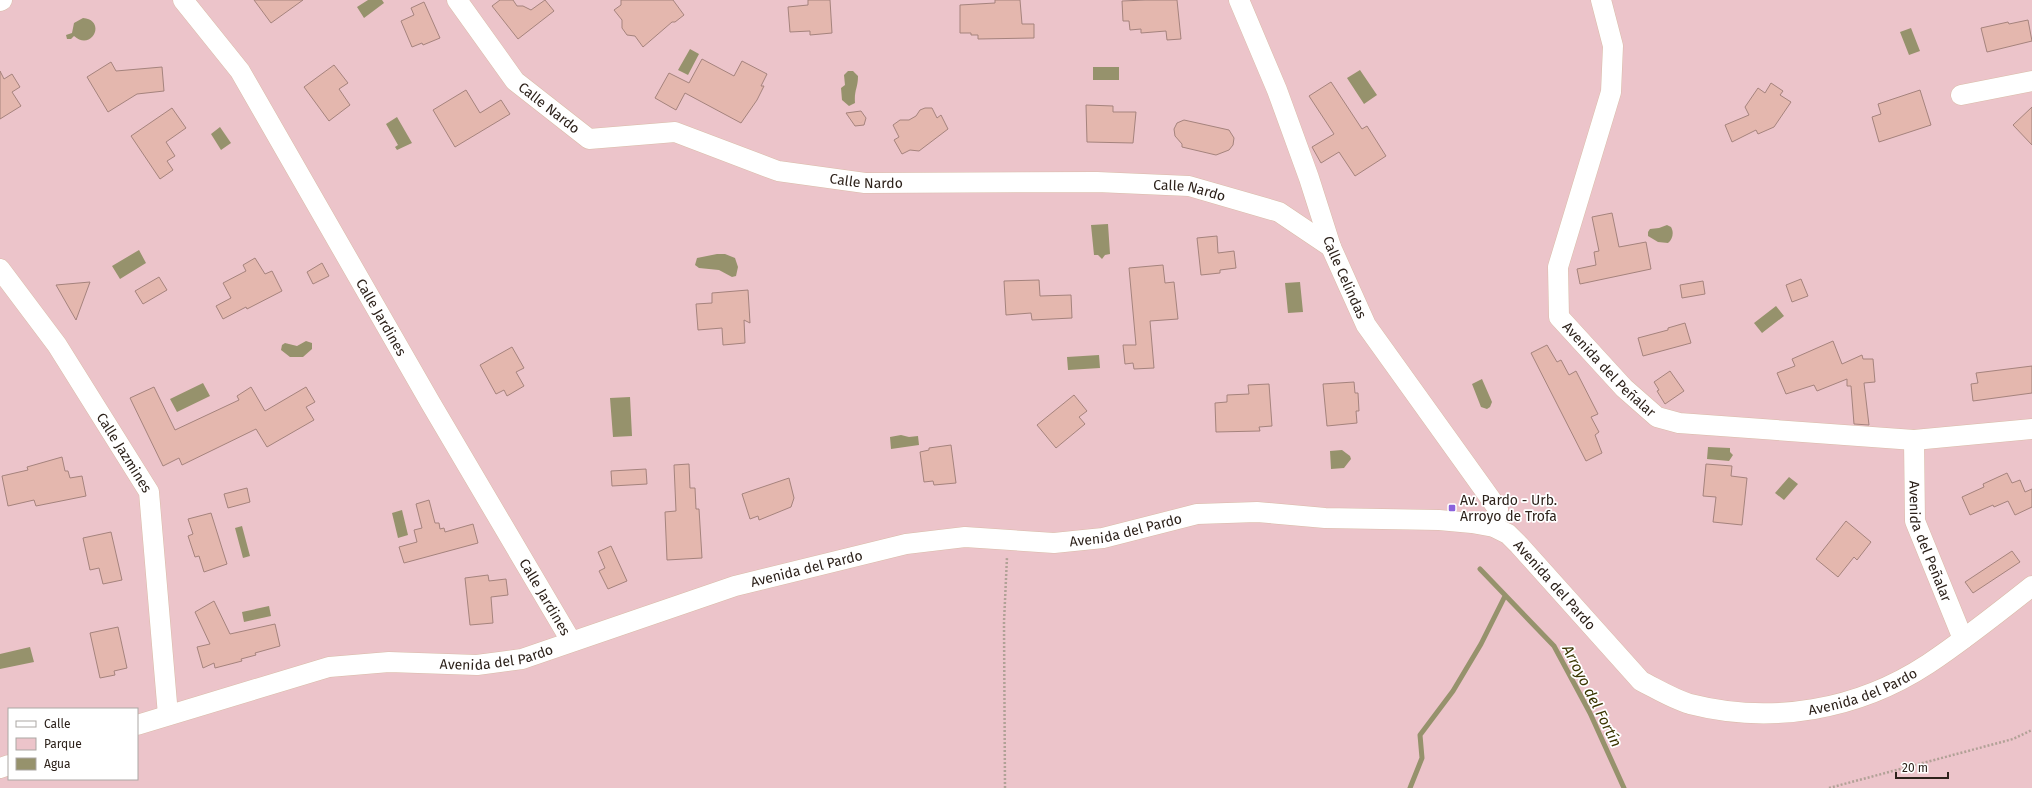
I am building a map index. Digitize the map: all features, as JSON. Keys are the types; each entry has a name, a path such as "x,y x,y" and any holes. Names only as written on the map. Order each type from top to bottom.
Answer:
{"street":[{"name":"Calle Jardines","path":"183,0 240,71 430,402 571,641"},
{"name":"Calle Nardo","path":"457,0 515,81 589,139 675,132 778,171 865,183 1097,182 1189,186 1279,212 1331,247"},
{"name":"Calle Celindas","path":"1238,0 1277,90 1310,178 1331,247 1366,325 1498,509 1494,528"},
{"name":"Avenida del Peñalar","path":"1601,0 1613,46 1611,92 1558,267 1559,317 1624,388 1657,417 1679,423 1914,440 2032,429"},
{"path":"1961,96 2032,81"},
{"name":"Calle Jazmines","path":"0,269 56,345 149,492 168,715"},
{"name":"Avenida del Peñalar","path":"1914,440 1915,521 1963,639"},
{"name":"Avenida del Pardo","path":"138,725 329,668 389,662 477,665 522,659 735,586 906,544 965,537 1054,543 1068,542 1103,538 1197,514 1257,512 1325,518 1439,520 1472,523 1494,528 1508,534 1519,545 1641,681 1666,694 1689,703 1723,710 1755,714 1786,713 1854,701 1886,687 1927,665 2032,586"}],"path":[{"path":"1005,788 1004,622 1008,539"},
{"path":"1829,788 2012,739 2032,730"}],"green space":[{"path":"0,0 2032,0 2032,788 0,788"}],"water":[{"path":"368,0 382,0 384,3 364,18 357,7"},
{"path":"83,18 90,20 94,24 94,34 91,38 81,40 74,36 71,39 67,39 66,35 72,33 74,23"},
{"path":"1911,28 1920,51 1909,55 1900,32"},
{"path":"690,49 699,54 688,75 678,70"},
{"path":"1093,67 1119,67 1119,80 1093,80"},
{"path":"1360,70 1377,95 1364,104 1347,78"},
{"path":"848,71 853,71 858,76 855,103 849,106 842,100 841,88 845,85 844,75"},
{"path":"397,117 412,143 397,150 395,147 398,145 386,124"},
{"path":"220,127 231,143 221,150 211,134"},
{"path":"1108,224 1110,254 1105,255 1102,259 1098,255 1094,255 1091,225"},
{"path":"1667,225 1671,227 1673,233 1671,240 1668,243 1658,242 1648,236 1650,229"},
{"path":"139,250 146,263 120,279 112,266"},
{"path":"725,254 735,258 738,267 736,276 732,277 719,270 699,268 695,265 697,258"},
{"path":"1300,282 1303,312 1288,313 1285,283"},
{"path":"1776,306 1784,316 1762,333 1754,323"},
{"path":"306,341 312,343 312,349 303,357 290,357 281,350 282,345 285,343 297,346"},
{"path":"1099,355 1100,368 1068,370 1067,357"},
{"path":"1482,379 1492,402 1490,407 1487,409 1481,407 1472,384"},
{"path":"203,383 210,396 177,412 170,399"},
{"path":"630,397 632,436 613,437 610,398"},
{"path":"901,435 909,437 918,436 919,445 891,449 890,437"},
{"path":"1708,447 1730,448 1730,452 1733,455 1729,461 1707,459"},
{"path":"1342,450 1350,456 1351,459 1344,468 1331,469 1330,451"},
{"path":"1789,477 1798,484 1784,500 1775,493"},
{"path":"402,510 408,535 398,538 392,513"},
{"path":"242,526 250,556 243,558 235,528"},
{"path":"269,606 271,616 244,622 242,612"},
{"path":"30,647 34,662 0,669 0,654"}],"building":[{"path":"254,0 303,0 271,23"},
{"path":"500,0 513,0 517,6 523,6 531,10 545,0 554,11 518,39 492,6"},
{"path":"621,0 673,0 684,15 675,22 672,22 643,47 635,36 627,35 622,28 622,20 614,10 621,5"},
{"path":"808,0 830,0 832,33 810,35 810,31 790,32 788,7 808,5"},
{"path":"995,0 1020,0 1022,24 1034,24 1034,38 978,39 978,35 971,35 971,33 960,33 960,5 995,3"},
{"path":"1177,0 1181,39 1167,40 1166,31 1141,33 1141,29 1130,30 1129,21 1123,21 1122,1"},
{"path":"424,2 440,38 423,45 422,43 412,47 401,21 414,15 411,8"},
{"path":"2028,20 2032,41 1987,52 1981,28 2008,22 2009,24"},
{"path":"702,59 734,76 742,61 767,74 761,86 764,86 757,100 741,123 685,93 676,110 655,98 669,73 689,83"},
{"path":"111,62 116,71 162,67 164,91 137,94 108,112 87,77"},
{"path":"334,65 348,83 339,89 350,105 329,121 304,87"},
{"path":"0,71 4,79 12,74 20,87 12,92 21,106 0,119"},
{"path":"1331,82 1362,129 1367,126 1386,156 1355,176 1339,152 1321,163 1312,147 1334,134 1309,96"},
{"path":"1771,83 1783,91 1780,95 1791,102 1774,127 1758,134 1756,130 1732,142 1725,125 1749,115 1745,107 1758,88 1765,93"},
{"path":"466,90 480,113 501,100 510,114 455,147 433,110"},
{"path":"1920,90 1931,125 1879,142 1872,117 1881,114 1878,104"},
{"path":"1086,105 1113,106 1113,112 1136,112 1133,143 1087,142"},
{"path":"2032,107 2032,145 2013,125"},
{"path":"172,108 186,128 166,142 175,156 167,161 173,170 160,179 131,136"},
{"path":"932,108 937,118 941,115 948,129 919,151 910,150 902,154 894,140 899,137 893,125 900,120 909,120 916,116 920,110"},
{"path":"861,111 866,118 864,125 855,126 846,113"},
{"path":"1184,120 1229,130 1234,138 1233,145 1229,150 1216,155 1182,147 1182,144 1175,136 1174,129 1177,123"},
{"path":"1612,213 1619,247 1646,242 1651,269 1580,284 1577,269 1596,265 1594,252 1599,251 1592,217"},
{"path":"1217,236 1218,253 1234,251 1236,268 1220,270 1220,273 1201,275 1197,238"},
{"path":"255,258 265,274 272,271 282,291 247,309 246,307 223,319 216,306 231,298 223,283 246,271 243,265"},
{"path":"322,263 329,276 313,284 307,272"},
{"path":"1163,265 1165,283 1174,282 1178,319 1150,321 1154,368 1134,369 1133,363 1125,364 1123,345 1136,345 1129,268"},
{"path":"159,277 167,290 143,304 135,291"},
{"path":"1801,279 1808,296 1792,302 1786,285"},
{"path":"1039,280 1040,296 1071,295 1072,318 1032,320 1031,313 1006,315 1004,281"},
{"path":"1703,281 1705,294 1682,298 1680,285"},
{"path":"90,282 76,320 56,285"},
{"path":"748,290 750,323 744,320 745,343 723,345 722,328 698,330 696,304 712,303 712,293"},
{"path":"1685,323 1691,343 1643,356 1638,338 1668,330 1668,328"},
{"path":"1833,341 1842,364 1862,355 1863,359 1873,359 1875,382 1864,383 1869,425 1854,424 1851,386 1847,386 1847,379 1817,391 1814,385 1786,394 1777,373 1795,366 1792,359"},
{"path":"1547,345 1557,362 1561,360 1569,375 1576,371 1598,414 1591,417 1599,432 1595,435 1602,453 1586,461 1531,353"},
{"path":"512,347 524,368 516,372 524,386 507,396 504,390 496,394 480,365"},
{"path":"2032,366 2032,393 1973,401 1971,384 1978,383 1976,373"},
{"path":"1670,371 1684,391 1665,404 1657,391 1659,390 1654,382"},
{"path":"1354,382 1355,393 1358,393 1359,411 1356,411 1357,423 1327,426 1323,384"},
{"path":"1269,384 1272,426 1259,427 1260,431 1216,432 1215,403 1227,402 1227,395 1249,394 1248,385"},
{"path":"154,387 175,430 239,400 237,396 251,387 265,411 306,387 315,402 306,407 314,420 267,447 256,429 182,465 179,458 163,466 130,398"},
{"path":"1074,395 1087,411 1079,417 1085,424 1056,448 1037,425"},
{"path":"951,445 956,483 934,485 933,481 924,482 920,452 929,450 929,448"},
{"path":"62,457 65,471 68,471 70,478 82,476 86,496 36,506 34,500 8,506 2,476 28,470 27,467"},
{"path":"689,464 690,488 695,488 696,509 699,509 702,558 667,560 665,512 676,511 674,465"},
{"path":"1706,464 1732,466 1731,476 1747,478 1742,525 1713,522 1716,497 1703,496"},
{"path":"646,469 647,484 612,486 611,471"},
{"path":"2007,473 2012,483 2020,480 2025,492 2032,489 2032,507 2015,515 2008,501 1994,507 1993,505 1970,515 1962,497 1984,487 1983,484"},
{"path":"789,478 794,498 791,507 759,520 758,516 750,519 742,494"},
{"path":"247,488 250,502 228,508 224,494"},
{"path":"429,500 435,523 439,523 440,529 444,528 445,532 473,524 478,543 404,563 399,547 417,542 414,530 422,528 416,504"},
{"path":"211,513 227,564 204,572 199,556 195,557 188,536 193,534 188,519"},
{"path":"1846,521 1871,542 1857,560 1854,557 1838,577 1816,559"},
{"path":"111,532 122,580 103,584 99,568 90,570 83,538"},
{"path":"611,546 627,581 608,589 599,571 605,568 598,552"},
{"path":"2012,551 2020,562 1973,593 1965,582"},
{"path":"488,575 489,581 506,579 508,595 491,597 493,623 470,625 465,578"},
{"path":"214,601 230,634 275,624 280,646 255,653 256,655 241,659 242,661 215,668 214,663 203,668 197,647 210,644 195,612"},
{"path":"118,627 127,668 114,671 115,675 100,678 90,633"}],"waterway":[{"name":"Arroyo del Fortín","path":"1480,569 1554,646 1590,713 1624,788"},
{"path":"1410,788 1422,758 1420,735 1453,691 1481,644 1505,596"}],"place":[{"name":"Av. Pardo - Urb. Arroyo de Trofa","path":"1452,508"}]}
